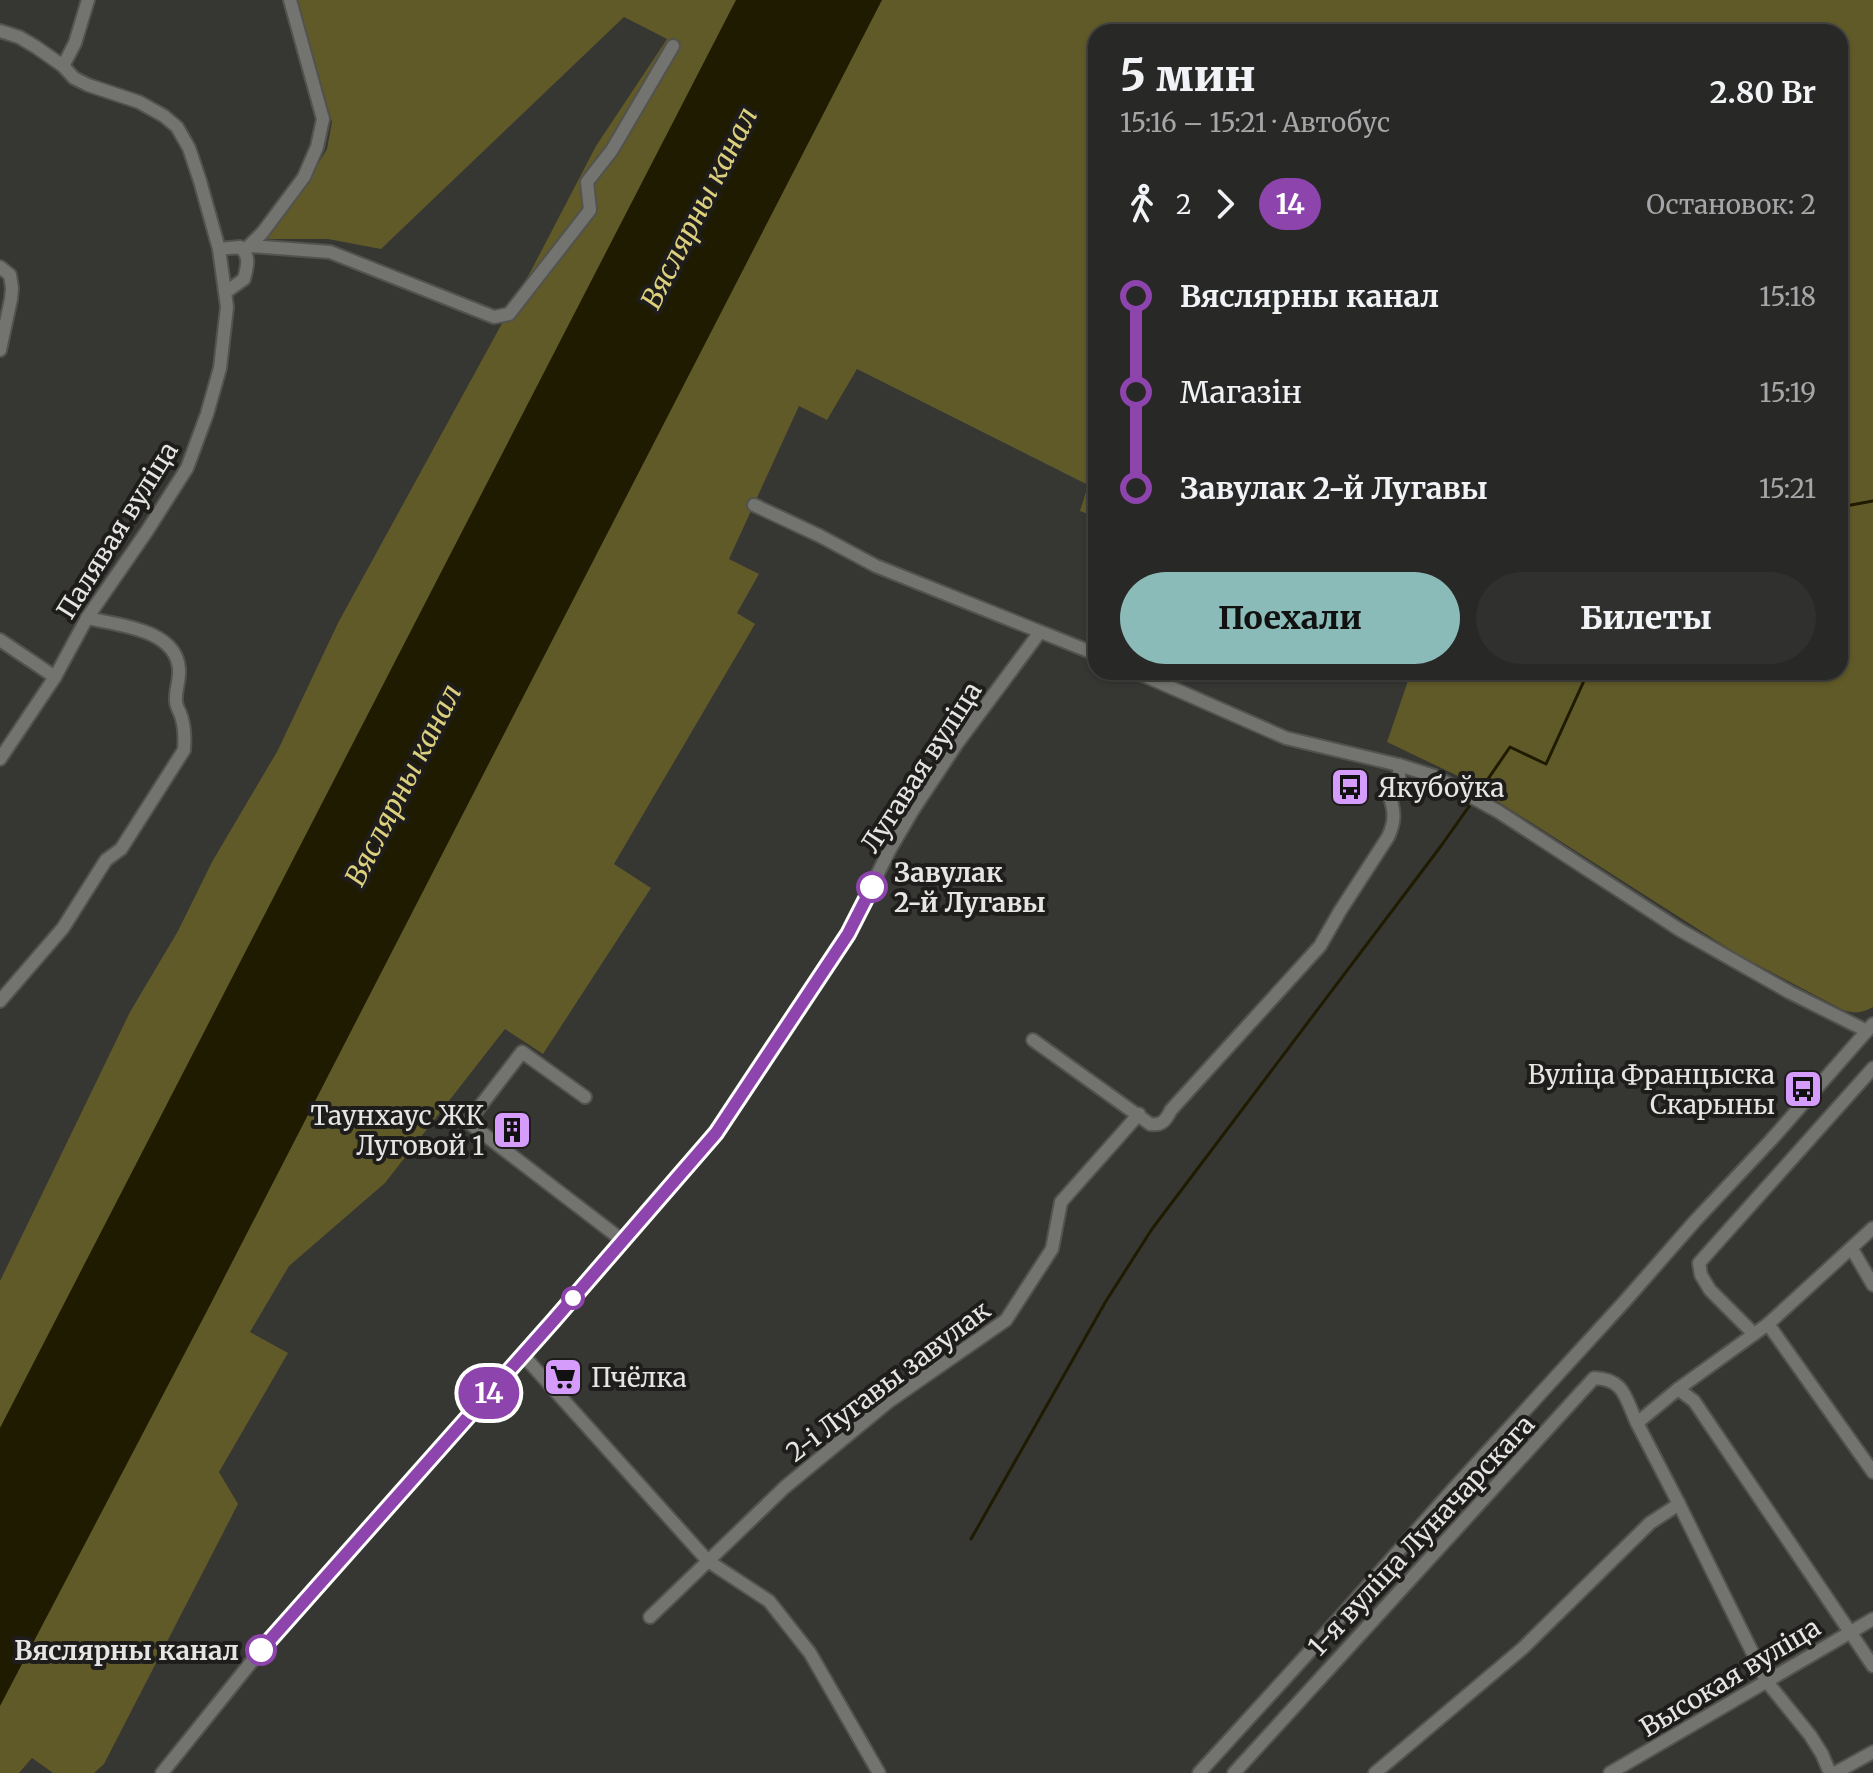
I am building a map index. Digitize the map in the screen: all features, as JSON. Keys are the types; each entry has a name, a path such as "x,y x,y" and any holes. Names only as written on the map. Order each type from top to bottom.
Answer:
{"street":[{"path":"63,66 75,43 88,0"},
{"path":"226,292 244,279 247,248 304,177 317,147 323,119 290,0"},
{"name":"Палявая вуліца","path":"0,31 19,37 63,66 74,78 139,102 177,127 189,148 219,249 226,292 226,329 220,368 187,468 87,618 55,677 0,759"},
{"path":"219,249 240,247 330,252 494,317 509,314 590,210 587,182 612,150 673,46"},
{"path":"0,267 10,275 12,288 0,350"},
{"path":"754,505 876,566 1088,651"},
{"path":"0,1001 63,928 106,860 121,849 184,750 185,736 175,703 179,669 175,653 152,633 87,618"},
{"name":"Лугавая вуліца","path":"162,1773 261,1650 716,1133 848,934 913,810 956,745 1040,632"},
{"path":"0,640 55,677"},
{"path":"1154,680 1286,738 1434,776 1499,812 1680,930 1789,992 1870,1027 1199,1773"},
{"path":"1033,1040 1150,1124 1164,1122 1171,1110 1320,946 1394,824 1395,813 1390,797 1397,790 1399,765"},
{"path":"585,1097 522,1052 468,1122 622,1240"},
{"path":"1754,1334 1710,1290 1701,1275 1699,1263 1873,1068"},
{"name":"2-і Лугавы завулак","path":"650,1617 785,1487 888,1402 1006,1320 1052,1249 1061,1202 1139,1114"},
{"path":"1873,1228 1768,1324 1678,1389 1637,1423 1767,1682 1810,1735 1832,1773 1873,1752"},
{"path":"1852,1249 1873,1285"},
{"path":"1768,1324 1873,1472"},
{"path":"523,1355 708,1561 769,1601 810,1653 879,1773"},
{"name":"1-я вуліца Луначарскага","path":"1234,1773 1594,1378 1618,1384 1637,1423"},
{"path":"1678,1389 1694,1401 1873,1666"},
{"path":"1375,1773 1523,1648 1650,1523 1679,1504"},
{"name":"Высокая вуліца","path":"1610,1773 1873,1619"}],"shaded area":[{"path":"297,0 1873,0 1873,1007 1859,1012 1843,1010 1737,954 1458,776 1387,742 1408,680 1848,680 1848,24 1088,24 1088,485 857,369 827,420 799,406 729,559 759,574 737,613 755,624 614,864 651,888 543,1054 505,1029 385,1183 289,1266 250,1332 288,1353 219,1472 238,1504 104,1764 94,1773 53,1773 32,1758 19,1773 0,1773 0,1281 130,1012 278,750 338,623 596,146 667,39 624,17 381,249 328,239 264,239 327,149 332,122"},
{"path":"1088,485 1088,514 1080,511"}],"water":[{"path":"736,0 882,0 208,1309 0,1706 0,1428"}],"waterway":[{"path":"1848,506 1873,501"},
{"path":"1479,792 1510,747 1546,764 1584,680"},
{"path":"971,1539 1106,1301 1152,1229 1470,805"}],"bus line":[{"name":"14","path":"261,1650 716,1133 848,934 872,887"}],"place":[{"name":"Якубоўка","path":"1350,787"},
{"name":"Завулак 2-й Лугавы","path":"872,887"},
{"name":"Вуліца Францыска Скарыны","path":"1803,1089"},
{"name":"Таунхаус ЖК Луговой 1","path":"512,1130"},
{"name":"Пчёлка","path":"563,1377"},
{"name":"Вяслярны канал","path":"261,1650"}]}
